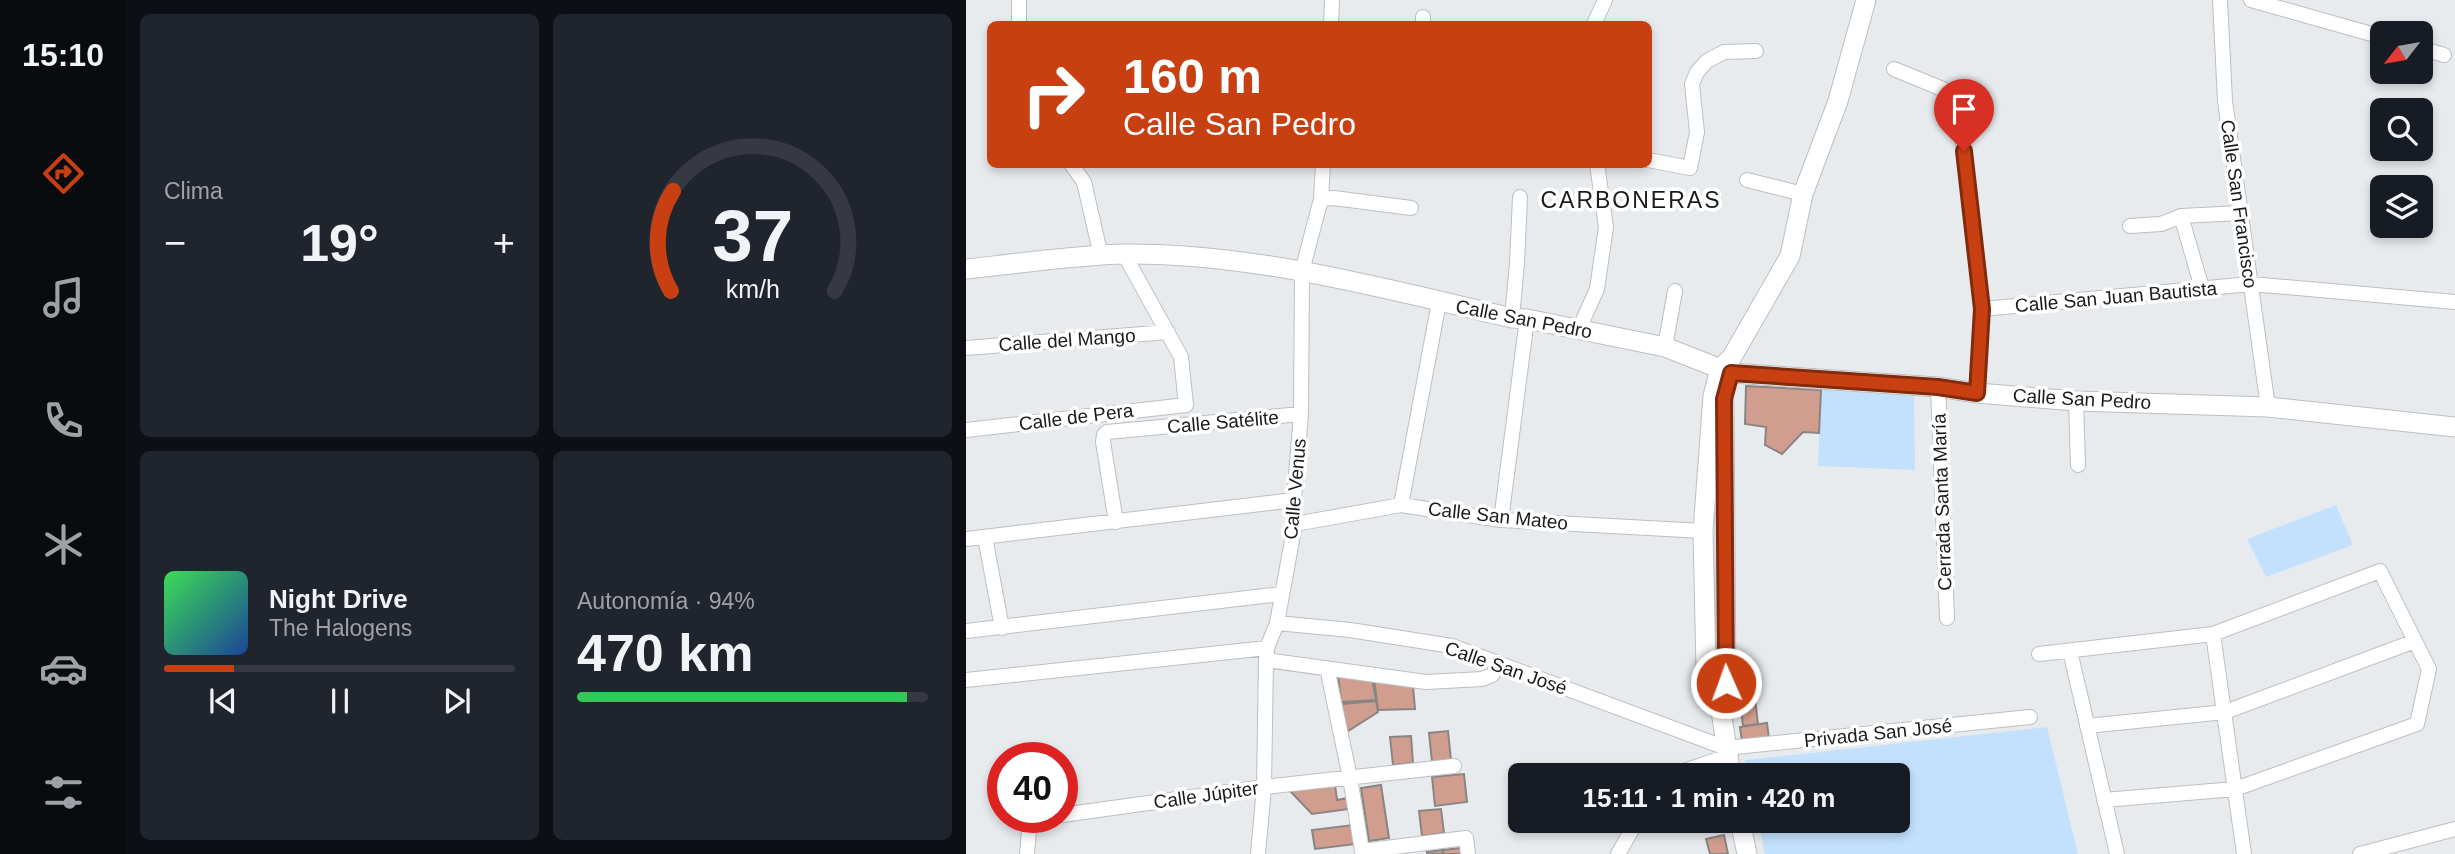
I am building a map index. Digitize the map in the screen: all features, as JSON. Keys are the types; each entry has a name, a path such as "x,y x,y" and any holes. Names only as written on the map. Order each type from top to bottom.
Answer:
{"street":[{"path":"1019,0 1019,21"},
{"path":"1331,21 1332,0"},
{"path":"1595,21 1605,0"},
{"path":"1728,760 1720,705 1708,682 1706,669 1703,531 1713,396 1727,366 1790,256 1803,194 1838,101 1866,0"},
{"name":"Calle San Francisco","path":"2220,0 2225,101 2268,407"},
{"path":"2251,0 2370,34"},
{"path":"1652,161 1690,168 1697,132 1692,84 1697,72 1707,61 1724,52 1756,51"},
{"path":"2433,52 2444,55"},
{"path":"1894,69 1945,90 1951,96 1961,124 1982,309 1977,393"},
{"path":"1074,168 1084,182 1101,256"},
{"name":"Calle Venus","path":"1258,854 1264,787 1266,654 1277,623 1295,524 1294,500 1301,414 1302,271 1321,199 1323,168"},
{"path":"1579,329 1597,289 1606,227 1598,168"},
{"path":"1747,180 1803,194"},
{"path":"1501,520 1519,318 1520,197"},
{"path":"1321,199 1334,198 1411,208"},
{"path":"2130,226 2161,224 2181,216 2241,213"},
{"path":"2181,216 2202,288"},
{"path":"1124,254 1168,332"},
{"name":"Calle San Pedro","path":"966,269 1124,254 1234,260 1302,271 1439,302 1665,347 1727,366 1977,393 2076,401 2268,407 2455,427"},
{"name":"Calle San Juan Bautista","path":"1982,309 2250,284 2455,302"},
{"path":"1665,347 1675,291"},
{"path":"1401,505 1439,302"},
{"name":"Calle del Mango","path":"966,348 1168,332"},
{"name":"Calle de Pera","path":"966,430 1186,405 1181,357 1168,332"},
{"path":"1720,705 1726,683 1724,399 1727,366"},
{"name":"Cerrada Santa María","path":"1938,387 1947,618"},
{"path":"2076,401 2078,465"},
{"name":"Calle Satélite","path":"1116,522 1104,435 1301,414"},
{"path":"966,539 1294,500"},
{"name":"Calle San Mateo","path":"1295,524 1401,505 1501,520 1703,531"},
{"path":"985,537 1002,628"},
{"path":"2039,654 2213,634 2380,571 2429,669 2417,724 2235,789 2104,800"},
{"path":"966,631 1282,594"},
{"name":"Calle San José","path":"1277,623 1350,630 1452,646 1728,760"},
{"path":"2213,634 2244,854"},
{"path":"2087,726 2225,712 2415,640"},
{"path":"2070,651 2117,854"},
{"path":"966,680 1266,654 1327,668 1426,682 1482,679 1492,675 1500,664"},
{"path":"1327,668 1362,851 1466,838 1468,854"},
{"name":"Privada San José","path":"1728,760 2031,717"},
{"name":"Calle Júpiter","path":"1078,813 1264,787 1454,766"},
{"path":"2360,854 2455,829"},
{"path":"1027,854 1032,833"},
{"path":"1618,854 1630,833"},
{"path":"1743,833 1747,854"}],"shaded area":[{"path":"1821,390 1914,391 1915,470 1818,466"},
{"path":"2336,505 2353,545 2266,577 2247,539"},
{"path":"2047,727 2078,854 1765,854 1761,833 1910,833 1910,763 1746,763 1745,760"}],"building":[{"path":"1746,386 1821,390 1819,433 1803,432 1782,454 1765,445 1766,427 1745,424"},
{"path":"1338,674 1372,678 1376,700 1341,702"},
{"path":"1374,678 1413,686 1415,709 1378,710"},
{"path":"1755,698 1758,724 1743,726 1740,700"},
{"path":"1376,701 1378,712 1345,733 1342,704"},
{"path":"1767,723 1769,739 1742,742 1740,727"},
{"path":"1448,731 1451,760 1432,762 1429,733"},
{"path":"1411,736 1413,763 1393,765 1390,737"},
{"path":"1464,774 1467,802 1435,806 1432,777"},
{"path":"1335,785 1337,800 1348,798 1349,809 1312,814 1290,791"},
{"path":"1381,785 1389,838 1369,841 1361,788"},
{"path":"1441,809 1444,833 1422,836 1419,811"},
{"path":"1353,825 1356,844 1315,849 1312,830"},
{"path":"1724,835 1728,854 1710,854 1706,839"},
{"path":"1461,848 1461,854 1443,854 1443,850"},
{"path":"1442,850 1443,854 1427,854 1427,852"}],"district":[{"name":"CARBONERAS","path":"1631,200"}],"route":[{"path":"1726,683 1724,399 1731,373 1938,387 1977,393 1982,309 1964,151"}]}
